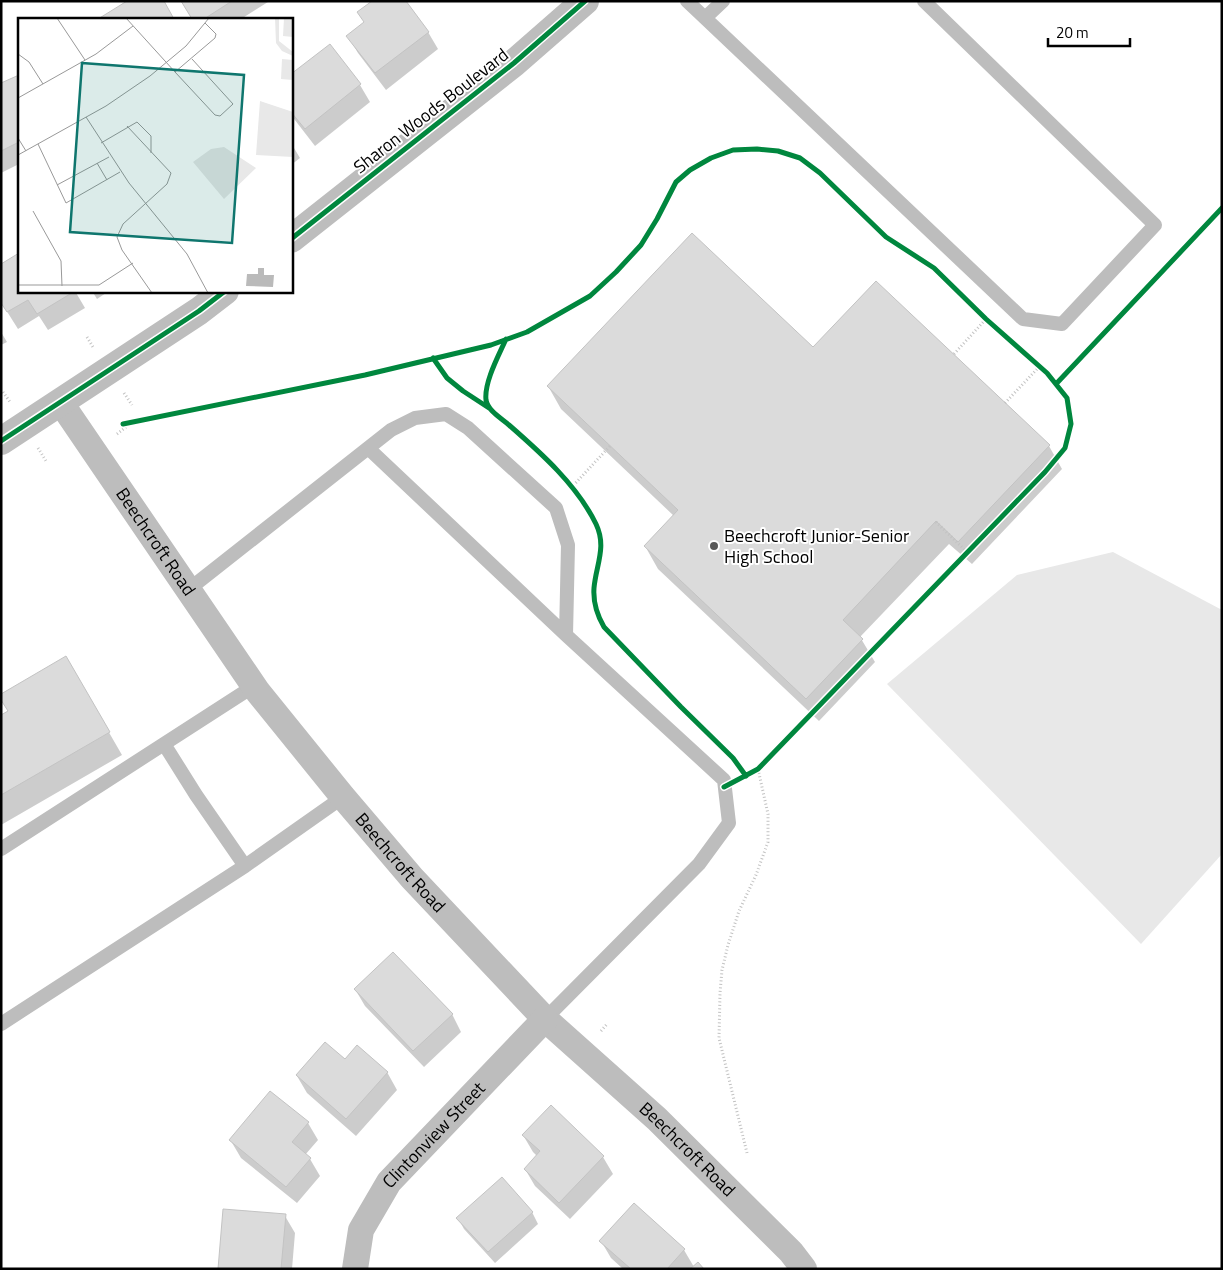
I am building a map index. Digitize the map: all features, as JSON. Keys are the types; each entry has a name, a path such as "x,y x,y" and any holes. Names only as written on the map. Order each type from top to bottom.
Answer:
{"street":[{"name":"Sharon Woods Boulevard","path":"292,238 514,63 585,1"},
{"path":"1,441 199,311 224,292"},
{"name":"Beechcroft Road","path":"61,402 254,686 412,878 545,1019 657,1119 790,1252 804,1269"},
{"name":"Clintonview Street","path":"355,1269 361,1230 389,1182 545,1019"}],"lane":[{"path":"687,1 1022,319 1062,324 1155,225 924,1"},
{"path":"705,18 723,1"},
{"path":"188,590 391,430 415,418 446,414 468,428 556,508 568,545 566,635"},
{"path":"368,448 566,635 724,780 729,824 699,864 545,1019"},
{"path":"1,849 254,686"},
{"path":"164,744 196,795 246,866"},
{"path":"1,1024 246,866 343,796"}],"path":[{"path":"980,313 993,325"},
{"path":"954,354 986,319"},
{"path":"87,337 94,350"},
{"path":"1033,361 1047,373"},
{"path":"1006,403 1039,367"},
{"path":"3,392 10,404"},
{"path":"123,393 132,405"},
{"path":"116,434 131,422"},
{"path":"566,481 574,490 610,446"},
{"path":"38,447 46,461"},
{"path":"936,522 967,552"},
{"path":"962,558 974,546"},
{"path":"724,787 758,769 764,762"},
{"path":"747,1153 719,1038 720,993 722,970 728,945 768,842 768,814 758,769"},
{"path":"601,1031 607,1024"}],"shaded area":[{"path":"1113,552 1222,610 1222,854 1141,944 887,684 1017,575"}],"building":[{"path":"127,1 164,1 173,18 100,18"},
{"path":"181,1 232,1 206,18 191,18"},
{"path":"372,1 406,1 429,32 375,73 346,36 364,22 357,12"},
{"path":"330,44 361,84 305,129 292,113 292,73"},
{"path":"18,75 18,142 1,151 1,83"},
{"path":"692,233 813,347 876,281 1050,445 958,542 936,521 843,620 863,639 806,699 644,546 678,510 547,386"},
{"path":"18,254 18,292 73,292 37,314 28,300 7,312 1,303 1,264"},
{"path":"66,656 110,732 1,795 1,715 8,711 1,700 1,694"},
{"path":"393,952 453,1014 413,1051 354,989"},
{"path":"325,1042 345,1059 357,1045 388,1072 346,1119 296,1075"},
{"path":"270,1091 309,1122 292,1142 311,1158 286,1187 229,1140"},
{"path":"551,1105 604,1156 559,1203 524,1169 540,1151 522,1135"},
{"path":"502,1177 533,1212 488,1252 456,1218"},
{"path":"634,1203 685,1249 667,1269 631,1269 599,1241"},
{"path":"223,1209 286,1214 281,1269 218,1269"},
{"path":"698,1262 704,1269 690,1269"}],"cycle path":[{"path":"292,238 514,63 585,1"},
{"path":"123,424 365,375 491,345 527,332 590,296 616,272 641,245 676,182 690,170 711,158 733,150 757,149 778,151 800,158 820,173 886,237 934,268 986,319 1047,373 1067,398 1071,424 1065,448 1045,472 758,769 724,787"},
{"path":"1056,384 1222,208"},
{"path":"1,441 199,311 224,292"},
{"path":"506,339 487,385 487,404 495,414 533,447 569,483 596,524 601,540 601,548 595,580 594,598 597,613 604,627 733,758 746,776"},
{"path":"433,358 447,378 489,408"}],"place":[{"name":"Beechcroft Junior-Senior High School","path":"714,546"}]}
